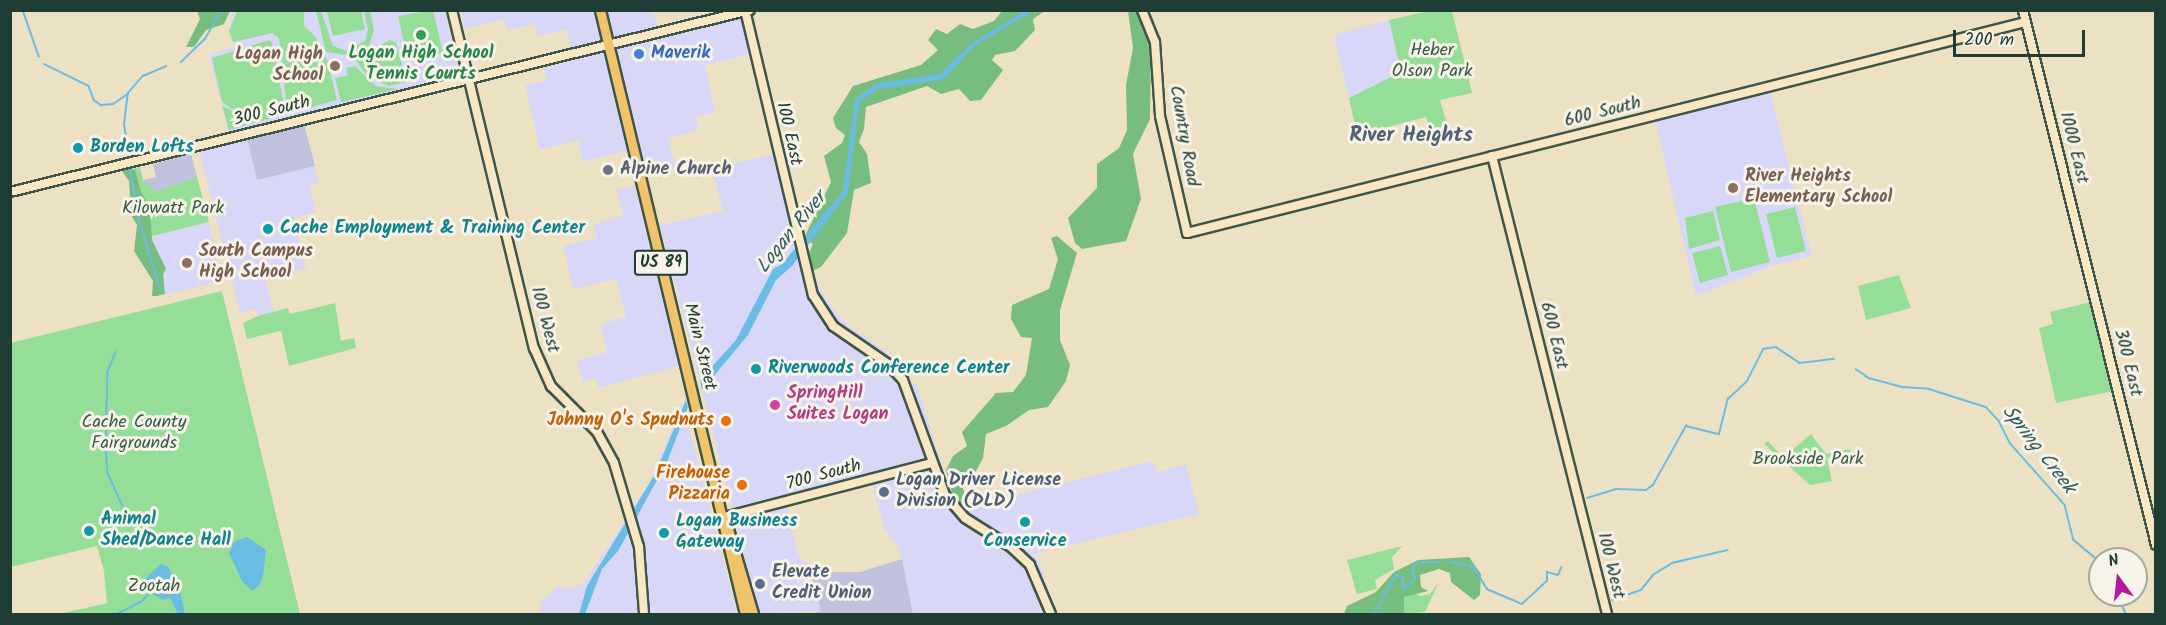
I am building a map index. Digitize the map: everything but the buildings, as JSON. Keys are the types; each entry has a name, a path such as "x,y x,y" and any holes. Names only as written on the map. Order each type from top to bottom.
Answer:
{"highway":[{"name":"Main Street","path":"600,10 746,614"}],"street":[{"name":"100 West","path":"452,10 538,361 559,397 597,432 614,463 637,539 644,615"},
{"name":"Country Road","path":"1142,10 1155,42 1160,116 1187,233"},
{"name":"1000 East","path":"2023,10 2093,294"},
{"name":"300 South","path":"10,192 746,11"},
{"name":"100 East","path":"746,11 802,264 813,295 833,326 888,364 903,380 940,488 955,508 1030,565 1051,615"},
{"name":"600 South","path":"1187,233 2026,22"},
{"name":"600 East","path":"1492,156 1585,524"},
{"name":"300 East","path":"2093,294 2156,545"},
{"name":"700 South","path":"724,517 931,463"},
{"name":"100 West","path":"1585,524 1607,615"}],"shaded area":[{"name":"Logan High School","path":"230,11 445,11 461,76 229,133 209,55 234,46"},
{"path":"461,11 653,11 658,28 730,11 749,11 759,52 705,65 715,112 696,117 699,130 668,138 675,168 633,179 626,151 583,162 578,140 540,150 525,85 547,80 543,68 574,60 566,29 538,36 535,24 507,30 504,19 465,29"},
{"path":"1389,20 1401,72 1349,98 1334,38 1337,34"},
{"name":"River Heights Elementary School","path":"1770,91 1812,256 1774,265 1696,296 1655,120"},
{"path":"304,124 315,166 257,180 247,138"},
{"path":"247,138 257,180 314,166 319,183 310,186 316,212 294,218 306,268 265,278 274,312 258,316 256,309 240,313 199,149"},
{"path":"786,151 814,276 829,304 846,324 886,351 917,386 947,481 969,506 1153,461 1157,472 1186,464 1199,514 1033,554 1041,565 1055,614 913,614 899,547 885,531 872,483 787,504 798,555 808,564 821,611 759,614 660,225 723,211 712,169"},
{"path":"191,154 197,177 155,192 144,184 143,180 156,177 153,164"},
{"path":"635,186 679,366 598,388 596,378 583,382 577,361 607,352 601,324 626,317 616,279 573,289 563,246 596,238 593,224 623,216 617,190"},
{"name":"South Campus High School","path":"209,222 222,281 164,295 149,237"},
{"path":"683,404 737,614 539,614 541,601 559,586 572,589 585,581 648,485"},
{"path":"902,559 913,614 810,614 821,611 808,564 825,572 860,572"}],"green space":[{"name":"Logan High School Tennis Courts","path":"433,10 443,53 408,61 398,16"},
{"path":"197,11 230,11 224,24 206,30 194,47 186,47 200,19"},
{"path":"237,11 304,11 304,26 315,36 327,59 337,100 229,130 222,106 246,117 287,111 279,38 272,33 233,42 229,31"},
{"path":"316,11 321,11 333,46 347,51 365,41 368,30 364,11 370,11 374,30 369,46 353,56 326,52"},
{"path":"327,11 361,11 365,29 333,36"},
{"path":"1002,11 1045,11 1033,19 1035,30 1015,51 995,55 992,60 1003,70 981,100 970,101 959,89 941,94 927,86 866,107 864,129 859,142 867,154 871,183 854,190 847,233 821,267 812,271 806,260 813,244 804,238 831,182 824,156 842,143 845,135 836,128 833,118 853,86 921,65 938,50 928,40 936,29 947,34 960,24 973,29 994,21"},
{"path":"1128,11 1136,11 1151,48 1150,119 1133,154 1141,199 1126,241 1082,249 1075,243 1068,218 1097,188 1097,164 1119,148 1127,130 1126,85 1133,48"},
{"name":"Heber Olson Park","path":"1429,11 1452,11 1472,93 1440,100 1450,134 1434,140 1426,117 1357,135 1349,98 1401,72 1389,20"},
{"path":"269,40 272,42 285,110 259,116 235,111 222,102 212,58"},
{"path":"390,40 396,42 406,82 389,86 367,76 355,59"},
{"path":"355,66 376,86 398,89 341,102 335,78 348,75 346,68"},
{"name":"Kilowatt Park","path":"140,167 144,184 148,183 155,192 197,177 209,222 149,237 132,169"},
{"path":"126,168 135,170 141,192 150,208 152,240 166,269 163,274 165,294 152,296 153,281 134,251 137,225 131,215 129,181 122,171"},
{"path":"1754,198 1770,262 1731,272 1715,207"},
{"path":"1795,207 1806,251 1777,258 1766,214"},
{"path":"1713,211 1720,240 1689,249 1685,218"},
{"path":"1057,236 1077,253 1060,310 1060,340 1070,365 1066,381 1048,407 1029,410 1006,426 986,434 983,458 976,471 960,481 968,502 955,504 946,470 953,456 967,446 962,432 996,393 1013,392 1026,375 1032,338 1021,337 1011,319 1012,305 1049,289 1058,259 1051,238"},
{"path":"1720,246 1728,275 1700,283 1692,253"},
{"path":"1899,275 1911,308 1866,320 1858,286"},
{"name":"Cache County Fairgrounds","path":"222,291 300,614 59,614 107,603 104,571 97,546 11,567 10,343"},
{"path":"2091,302 2113,391 2056,403 2039,328 2053,324 2050,312"},
{"path":"335,303 341,341 354,338 356,348 289,366 281,331 247,339 243,323 258,316 288,308 290,314"},
{"name":"Brookside Park","path":"1811,434 1826,454 1850,449 1851,452 1827,458 1832,481 1810,485 1764,444 1768,441 1783,458"},
{"path":"1402,546 1392,557 1394,569 1375,580 1377,589 1357,594 1347,560"},
{"path":"1469,557 1481,574 1480,595 1474,600 1451,582 1450,573 1439,569 1420,575 1421,587 1428,591 1404,597 1404,614 1344,614 1347,606 1376,592 1394,572 1418,560"},
{"path":"1439,582 1425,612 1402,614 1404,597 1414,592 1420,596 1430,594"}],"water":[{"path":"1025,11 1034,11 975,45 944,79 878,89 859,102 848,193 792,266 776,280 748,335 702,390 700,380 736,340 773,269 782,264 843,191 855,100 875,84 940,74 972,43"},
{"path":"686,400 688,407 667,462 618,551 602,569 585,614 579,614 587,586 655,474"},
{"path":"247,537 266,550 263,576 259,586 252,591 242,581 229,553 234,542"},
{"path":"161,564 168,567 180,591 185,614 178,614 170,598 163,600 153,594 144,580"}],"waterway":[{"path":"23,10 39,56"},
{"path":"181,62 205,39 221,10"},
{"path":"44,64 89,86 94,100 101,105 113,104 128,94"},
{"path":"128,152 124,124 128,93 143,76 166,66"},
{"path":"131,170 139,219 161,290"},
{"name":"Spring Creek","path":"1587,498 1616,489 1646,490 1653,485 1686,426 1719,434 1728,399 1747,381 1763,349 1776,347 1800,363 1834,359"},
{"path":"116,352 108,372 106,445 108,473 123,506"},
{"name":"Spring Creek","path":"1856,369 1869,378 1903,387 1929,389 1986,407 1999,421 2010,443 2065,505 2074,540 2088,552"},
{"path":"1789,461 1822,458"},
{"path":"1612,600 1641,590 1653,575 1672,563 1728,550"},
{"name":"Spring Creek","path":"1374,614 1396,575 1403,577 1404,589 1415,579 1412,568 1419,562 1439,562"},
{"name":"Spring Creek","path":"1452,562 1474,567 1487,589 1522,604 1547,581 1547,572 1558,575 1561,568"},
{"path":"117,614 141,602 152,591"},
{"name":"Spring Creek","path":"2123,607 2126,614"}],"place":[{"name":"Logan High School Tennis Courts","path":"421,35"},
{"name":"Maverik","path":"639,54"},
{"name":"Logan High School","path":"335,66"},
{"name":"Borden Lofts","path":"78,148"},
{"name":"Alpine Church","path":"608,170"},
{"name":"River Heights Elementary School","path":"1733,188"},
{"name":"Cache Employment & Training Center","path":"268,229"},
{"name":"South Campus High School","path":"187,263"},
{"name":"Riverwoods Conference Center","path":"756,369"},
{"name":"SpringHill Suites Logan","path":"775,405"},
{"name":"Johnny O's Spudnuts","path":"726,421"},
{"name":"Firehouse Pizzaria","path":"742,485"},
{"name":"Logan Driver License Division (DLD)","path":"884,492"},
{"name":"Conservice","path":"1025,522"},
{"name":"Animal Shed/Dance Hall","path":"89,531"},
{"name":"Logan Business Gateway","path":"664,533"},
{"name":"Elevate Credit Union","path":"760,584"}],"district":[{"name":"River Heights","path":"1411,136"}],"water label":[{"name":"Logan River","path":"792,233"}],"park label":[{"name":"Zootah","path":"154,587"}]}
